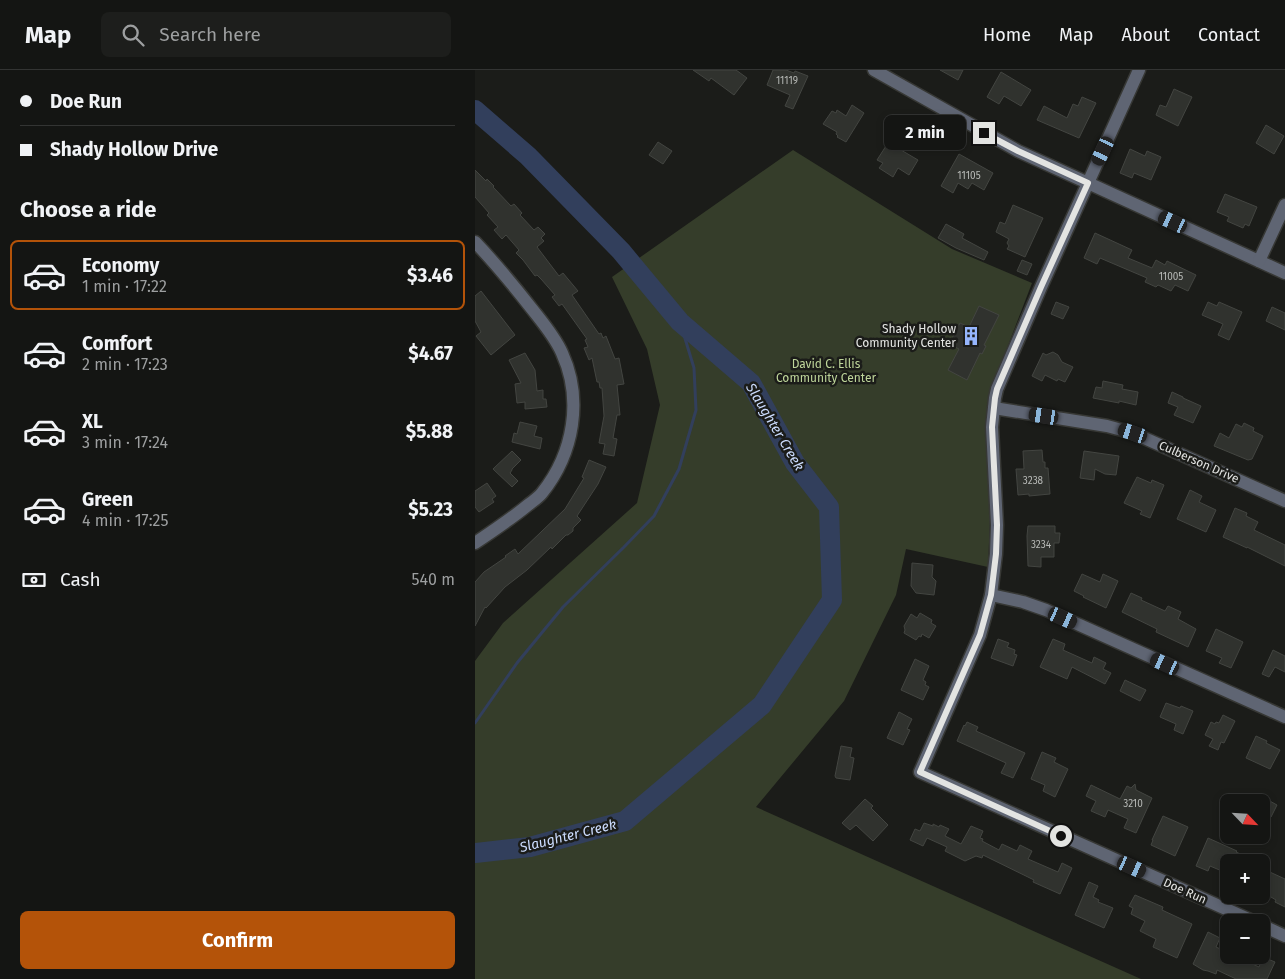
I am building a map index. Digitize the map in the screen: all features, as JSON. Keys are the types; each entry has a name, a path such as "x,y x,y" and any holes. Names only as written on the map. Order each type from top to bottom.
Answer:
{"street":[{"path":"874,70 1018,151 1285,273"},
{"name":"Doe Run","path":"1139,70 997,389 992,444 997,525 991,595 980,635 920,772 1237,914"},
{"path":"1259,261 1285,205"},
{"path":"475,242 515,288 556,341 568,368 572,383 574,410 571,434 566,451 541,494 516,515 475,543"},
{"name":"Culberson Drive","path":"994,408 1121,429 1148,439 1285,501"},
{"path":"991,595 1023,602 1046,610 1285,717"},
{"path":"1270,929 1285,936"}],"green space":[{"name":"David C. Ellis Community Center","path":"793,150 952,249 1032,283 996,377 988,567 906,549 896,595 844,701 756,807 1141,979 475,979 475,661 503,623 637,503 660,405 647,349 612,277"}],"building":[{"path":"693,70 736,70 747,78 734,95 711,78 709,81"},
{"path":"773,70 786,70 794,73 795,71 808,76 793,109 785,106 790,95 767,85"},
{"path":"940,70 963,70 958,80"},
{"path":"1001,72 1031,90 1021,106 1004,96 999,104 987,97"},
{"path":"1174,89 1192,97 1178,126 1156,115 1160,105 1166,107"},
{"path":"1082,97 1096,103 1079,138 1037,120 1044,106 1067,118 1073,104 1078,106"},
{"path":"852,105 864,113 846,142 837,137 837,132 823,124 832,111 836,113 837,110 846,116"},
{"path":"1266,125 1284,136 1274,154 1256,143"},
{"path":"893,135 905,143 901,150 918,160 909,175 898,168 893,177 879,168 883,163 877,160"},
{"path":"658,142 672,151 663,164 649,155"},
{"path":"1130,149 1145,156 1147,151 1161,157 1151,180 1134,173 1132,178 1120,173"},
{"path":"959,154 993,173 984,190 972,183 968,189 958,183 953,193 941,186"},
{"path":"475,170 494,186 511,206 514,204 522,213 520,215 534,230 538,227 545,234 541,238 544,241 537,247 559,276 563,273 578,291 572,295 599,334 601,333 603,338 606,336 615,359 619,358 624,384 617,385 620,415 617,415 613,438 617,439 614,456 603,454 605,444 599,443 604,416 602,388 600,388 599,382 597,382 592,358 589,360 584,348 588,347 585,340 587,339 562,304 559,306 552,297 555,295 537,275 535,276 516,253 519,250 506,235 502,239 494,230 498,227 475,197"},
{"path":"1225,194 1257,207 1249,226 1245,224 1243,228 1227,221 1229,217 1217,212"},
{"path":"1013,205 1043,218 1025,257 1007,249 1009,239 996,232 1000,222 1005,224"},
{"path":"946,224 964,234 962,238 988,252 984,260 938,238"},
{"path":"1095,233 1132,250 1128,258 1152,268 1156,260 1165,265 1167,261 1196,275 1188,291 1175,285 1171,291 1158,285 1156,287 1145,282 1147,278 1100,258 1097,264 1084,258"},
{"path":"1022,260 1032,264 1027,275 1017,271"},
{"path":"481,291 515,335 491,355 476,336 481,332 475,321 475,296"},
{"path":"1056,302 1069,307 1063,319 1051,314"},
{"path":"1208,302 1217,306 1219,302 1242,312 1229,340 1218,335 1223,324 1202,315"},
{"name":"Shady Hollow Community Center","path":"979,306 999,315 984,345 986,346 982,354 980,353 967,380 948,370 959,349 949,344 960,323 969,327"},
{"path":"1272,307 1285,313 1285,330 1266,321"},
{"path":"1053,352 1058,355 1062,362 1073,367 1065,382 1058,379 1057,381 1045,375 1042,381 1032,376 1043,353 1046,355"},
{"path":"525,353 535,370 537,391 543,390 543,399 546,399 547,407 525,409 525,402 517,403 515,384 521,383 509,360"},
{"path":"1103,381 1123,385 1122,389 1138,392 1136,405 1093,398 1096,387 1102,388"},
{"path":"1172,392 1201,406 1193,423 1174,415 1178,407 1168,403"},
{"path":"520,422 537,426 534,436 542,438 540,449 512,442 514,433 517,434"},
{"path":"1244,423 1254,428 1253,431 1263,436 1252,459 1248,460 1214,446 1220,433 1229,438 1236,424 1242,427"},
{"path":"1042,450 1045,468 1048,468 1050,494 1018,495 1016,469 1024,469 1023,451"},
{"path":"512,451 521,460 510,473 518,481 512,487 493,469"},
{"path":"1084,451 1119,456 1116,475 1105,474 1095,469 1094,480 1080,478"},
{"path":"589,460 606,467 598,484 577,516 581,520 573,528 573,531 566,535 552,549 551,547 485,607 475,626 475,582 484,572 515,549 518,554 565,509 584,478 582,477"},
{"path":"1137,477 1151,483 1152,480 1164,485 1150,518 1140,514 1142,511 1124,503"},
{"path":"487,483 496,496 492,499 494,502 479,512 475,507 475,491"},
{"path":"1190,490 1202,496 1199,502 1216,510 1206,532 1177,519"},
{"path":"1235,508 1247,513 1246,516 1258,522 1254,530 1285,545 1285,566 1223,537"},
{"path":"1028,526 1055,526 1055,533 1060,533 1059,543 1054,543 1054,557 1041,557 1041,567 1028,566"},
{"path":"912,563 933,565 932,577 936,581 934,595 916,593 911,586"},
{"path":"1082,574 1100,582 1103,574 1118,581 1106,608 1074,591"},
{"path":"1131,593 1142,598 1141,600 1165,611 1168,606 1181,612 1178,619 1196,629 1188,647 1156,632 1157,629 1122,612"},
{"path":"920,613 932,620 931,623 936,626 929,638 922,634 916,640 904,633 904,626 911,614 917,618"},
{"path":"1216,629 1243,642 1231,668 1219,663 1222,658 1206,651"},
{"path":"998,639 1009,643 1007,647 1015,650 1014,654 1017,655 1013,666 991,658"},
{"path":"1053,639 1065,644 1063,650 1092,663 1094,657 1106,663 1103,669 1111,673 1105,684 1072,667 1067,679 1040,667"},
{"path":"1273,650 1285,656 1285,672 1275,667 1269,677 1262,674"},
{"path":"915,659 929,666 923,680 926,682 925,685 929,687 923,700 901,690"},
{"path":"1125,680 1146,690 1140,701 1120,691"},
{"path":"1166,703 1193,711 1183,734 1174,730 1176,724 1160,717"},
{"path":"899,712 912,719 907,729 910,730 903,745 887,738"},
{"path":"1223,715 1235,721 1224,743 1221,742 1218,750 1209,746 1213,739 1205,735 1211,722 1219,723"},
{"path":"967,722 978,727 976,731 1025,753 1013,778 1001,773 1006,763 957,741"},
{"path":"1256,736 1280,750 1270,769 1246,758"},
{"path":"841,746 852,748 850,757 854,758 850,780 836,778 835,776"},
{"path":"1042,752 1056,758 1054,762 1068,769 1055,797 1043,791 1045,785 1031,779"},
{"path":"1135,784 1136,790 1152,798 1136,833 1124,828 1128,819 1108,810 1105,817 1091,811 1096,801 1086,796 1091,785 1120,799 1127,786 1131,788"},
{"path":"865,799 888,825 873,841 856,825 850,830 842,823"},
{"path":"1270,801 1277,805 1270,816"},
{"path":"1163,816 1188,827 1175,856 1151,845"},
{"path":"924,823 939,827 940,825 949,829 945,836 961,844 971,826 983,831 980,838 983,839 982,841 999,850 1002,844 1017,851 1020,845 1032,851 1028,859 1058,872 1062,863 1072,868 1060,894 983,855 982,858 976,856 965,861 945,851 947,847 927,838 923,846 910,840 915,829 920,831"},
{"path":"1208,838 1240,854 1220,854 1220,870 1210,866 1208,871 1196,866"},
{"path":"1270,872 1285,879 1285,907 1275,902 1276,900 1270,896"},
{"path":"1089,882 1098,886 1093,897 1099,900 1098,902 1113,908 1104,928 1075,915"},
{"path":"1135,895 1163,907 1162,910 1192,924 1177,958 1153,947 1156,939 1140,931 1145,921 1131,914 1133,908 1129,906"},
{"path":"1208,932 1220,938 1216,947 1220,949 1220,964 1252,964 1259,967 1260,964 1270,964 1270,960 1275,962 1267,979 1236,979 1217,970 1216,974 1203,970 1193,964"}],"waterway":[{"name":"Slaughter Creek","path":"475,110 528,156 621,251 680,322 751,383 795,463 829,507 832,600 762,705 625,821 530,847 475,853"},
{"path":"475,723 517,663 563,607 654,516 679,469 696,410 694,368 680,322"}],"place":[{"name":"Shady Hollow Community Center","path":"971,336"}],"route":[{"path":"984,133 1088,183 997,389 992,427 992,444 997,525 991,595 980,635 920,772 1061,836"}]}
